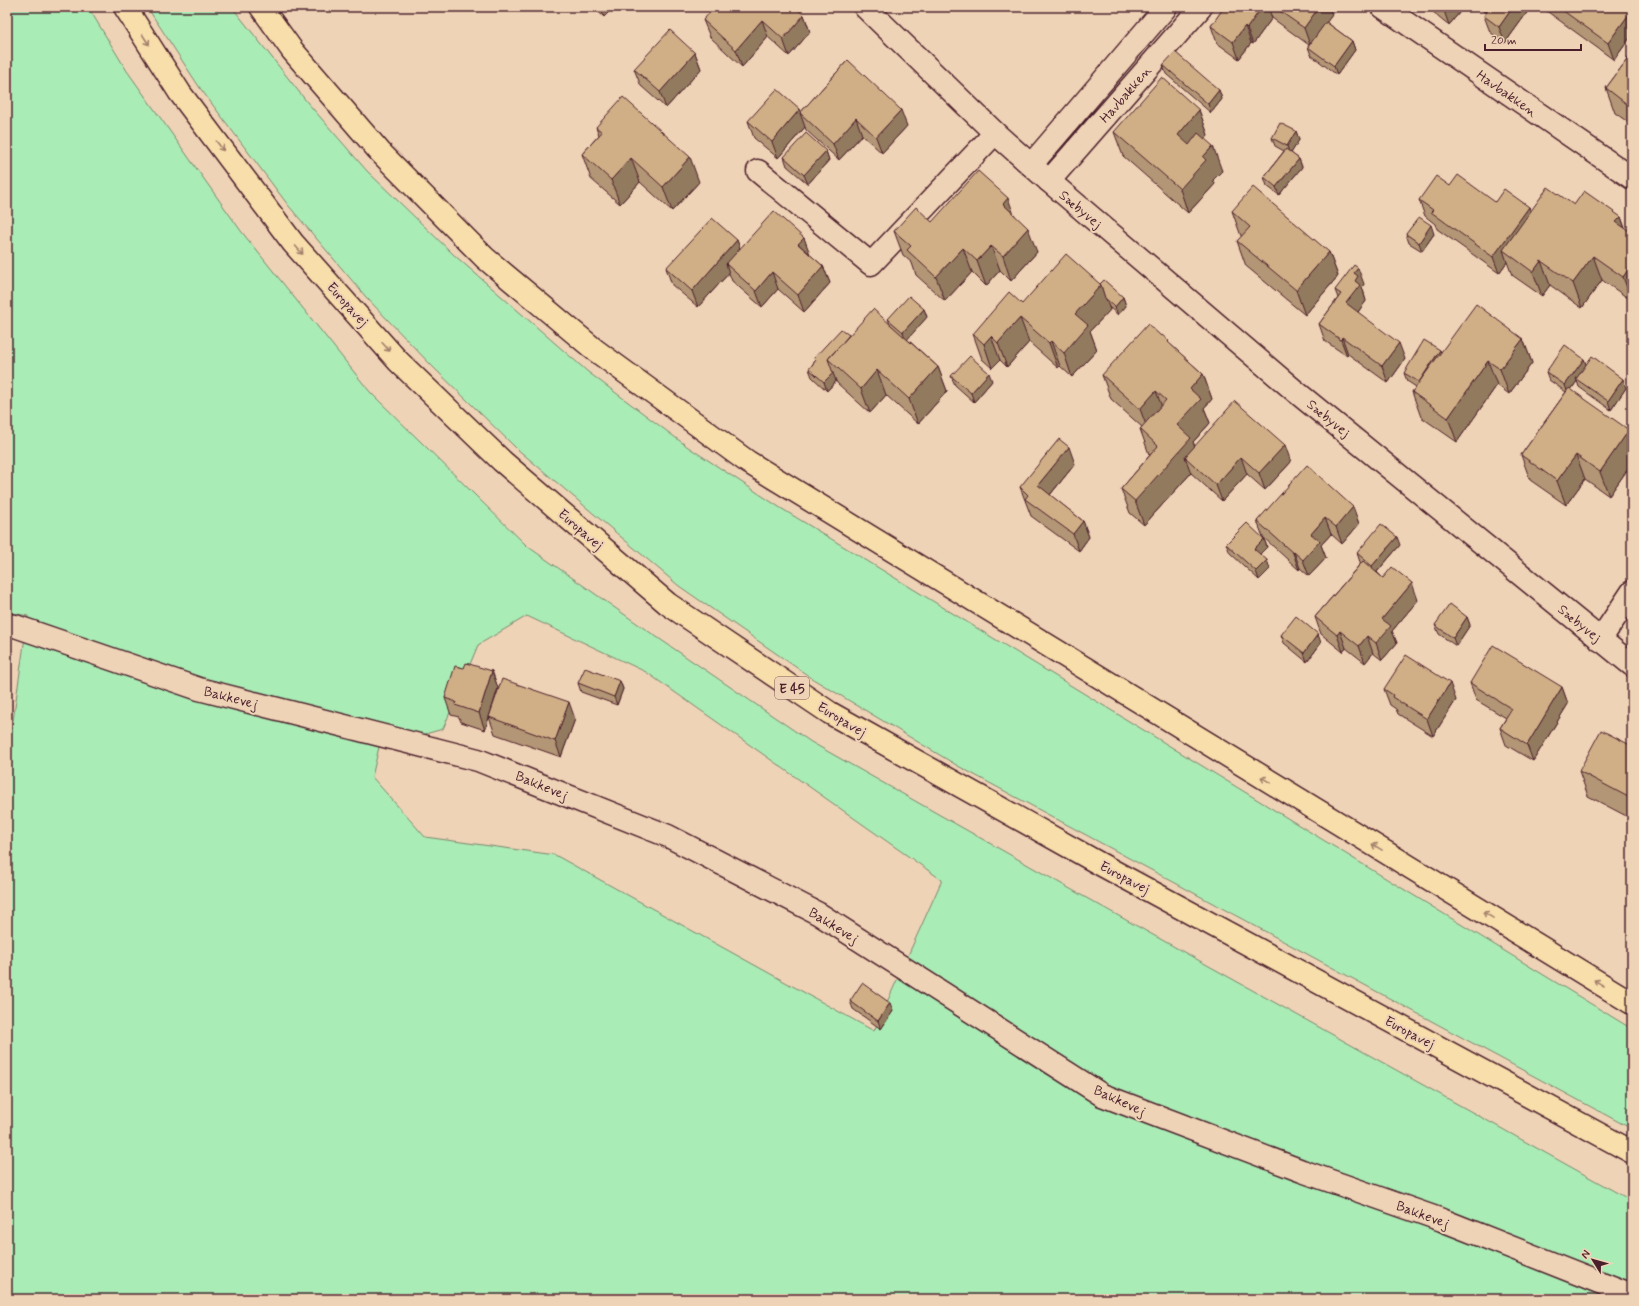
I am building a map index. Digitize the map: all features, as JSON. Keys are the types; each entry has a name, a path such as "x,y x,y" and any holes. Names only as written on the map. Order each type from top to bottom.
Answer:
{"main road":[{"name":"Europavej","path":"125,7 180,93 293,243 398,361 502,461 668,604 830,713 1100,864 1632,1152"},
{"path":"261,7 292,50 380,152 485,258 595,350 748,462 1632,1003"}],"street":[{"name":"Sæbyvej","path":"865,7 995,133 1049,181 1295,391 1632,665"},
{"path":"1031,165 1166,7"},
{"name":"Havbakken","path":"1049,181 1201,7"},
{"name":"Havbakken","path":"1383,7 1632,178"},
{"path":"758,172 871,264 995,133"},
{"path":"1600,640 1632,592"},
{"name":"Bakkevej","path":"7,625 14,626 199,689 478,760 668,836 818,914 1102,1095 1302,1172 1442,1220 1632,1295"}],"green space":[{"path":"7,7 88,7 127,71 241,231 370,392 527,546 645,629 811,742 1081,895 1632,1201 1632,1299 7,1299 7,729 12,728 28,616 7,612","holes":["527,616 646,672 942,880 874,1031 555,855 425,837 372,777 379,747 443,729 478,645"]},
{"path":"147,7 232,7 307,102 367,171 453,254 588,372 688,447 779,507 1632,1029 1632,1129 958,766 813,679 679,586 516,448 430,364 366,297 288,205 200,88"}],"building":[{"path":"715,7 795,7 804,15 783,39 762,20 736,50 703,20"},
{"path":"1222,7 1262,7 1247,28 1245,26 1233,42 1211,26 1222,10"},
{"path":"1274,7 1319,7 1304,28"},
{"path":"1490,7 1513,7 1499,27 1484,16"},
{"path":"1558,7 1632,7 1632,10 1608,43"},
{"path":"1326,22 1352,41 1334,66 1308,47"},
{"path":"670,30 695,53 660,92 634,69"},
{"path":"1175,52 1219,90 1208,104 1163,65"},
{"path":"1632,53 1632,108 1606,88"},
{"path":"848,60 901,110 876,137 856,118 833,144 800,113"},
{"path":"1162,77 1199,110 1178,135 1189,145 1198,133 1213,146 1203,157 1206,160 1180,189 1114,132"},
{"path":"777,89 800,109 772,142 748,121"},
{"path":"623,97 690,157 663,187 631,158 611,180 582,154 602,132 596,127"},
{"path":"1280,123 1296,131 1287,146 1272,138"},
{"path":"806,133 826,151 804,175 784,157"},
{"path":"1286,149 1299,159 1276,187 1264,177"},
{"path":"978,171 1008,198 1003,204 1028,228 1003,256 991,246 977,261 963,248 936,277 907,250 911,246 894,231 916,207 932,222"},
{"path":"1458,175 1495,202 1504,189 1529,207 1493,257 1431,212 1433,210 1419,200 1436,176 1450,186"},
{"path":"1253,187 1329,252 1296,290 1237,241 1250,227 1232,211"},
{"path":"1548,187 1574,205 1584,191 1621,217 1616,222 1632,233 1632,264 1623,277 1593,256 1573,283 1541,261 1533,272 1503,250"},
{"path":"774,211 804,238 798,244 823,266 798,295 772,272 756,291 726,264"},
{"path":"1419,217 1431,225 1419,243 1406,234"},
{"path":"712,218 737,240 692,291 666,268"},
{"path":"1066,254 1101,285 1075,314 1088,325 1064,353 1051,341 1049,343 1020,318 998,343 991,336 984,344 973,334 1009,292 1022,304"},
{"path":"1354,265 1358,268 1354,273 1358,276 1355,281 1360,285 1346,303 1399,343 1382,366 1342,337 1341,340 1319,324 1341,294 1335,290"},
{"path":"1104,280 1123,297 1115,307 1105,298 1100,284"},
{"path":"909,296 924,309 903,332 888,319"},
{"path":"1476,304 1523,339 1500,369 1488,361 1448,418 1412,392"},
{"path":"873,309 938,367 909,399 877,370 861,389 828,359"},
{"path":"1148,324 1169,341 1168,342 1203,374 1190,389 1201,399 1177,425 1191,438 1135,501 1121,489 1158,446 1140,429 1166,400 1156,391 1140,409 1102,375"},
{"path":"841,329 849,335 828,359 833,373 824,382 809,369 816,360 814,358"},
{"path":"1424,340 1440,350 1419,382 1404,373"},
{"path":"1565,345 1584,359 1565,385 1546,372"},
{"path":"970,356 989,373 971,393 951,376"},
{"path":"1592,356 1623,379 1608,401 1576,379"},
{"path":"1569,388 1629,430 1600,472 1576,455 1557,481 1521,455"},
{"path":"1235,401 1285,445 1259,473 1241,457 1216,485 1185,457"},
{"path":"1059,439 1069,447 1038,485 1083,521 1073,534 1025,499 1028,495 1020,487"},
{"path":"1307,465 1353,507 1336,527 1325,518 1311,534 1320,541 1303,560 1257,521"},
{"path":"1247,523 1264,539 1254,549 1267,560 1256,571 1226,544"},
{"path":"1381,524 1397,537 1372,566 1357,553"},
{"path":"1363,561 1383,578 1392,567 1412,583 1382,619 1391,626 1376,643 1367,636 1359,646 1340,631 1337,635 1315,617"},
{"path":"1450,604 1467,617 1453,638 1435,625"},
{"path":"1296,616 1318,634 1304,653 1281,635"},
{"path":"1493,645 1562,687 1527,745 1500,728 1512,709 1470,683"},
{"path":"1406,655 1450,683 1427,719 1392,697 1393,695 1384,689"},
{"path":"466,663 492,671 479,713 455,705 456,702 445,698 455,666 464,668"},
{"path":"585,668 620,681 614,697 578,683"},
{"path":"502,679 569,702 555,741 489,717"},
{"path":"1601,730 1632,746 1632,799 1579,771"},
{"path":"862,983 890,1003 878,1021 850,1001"}]}
